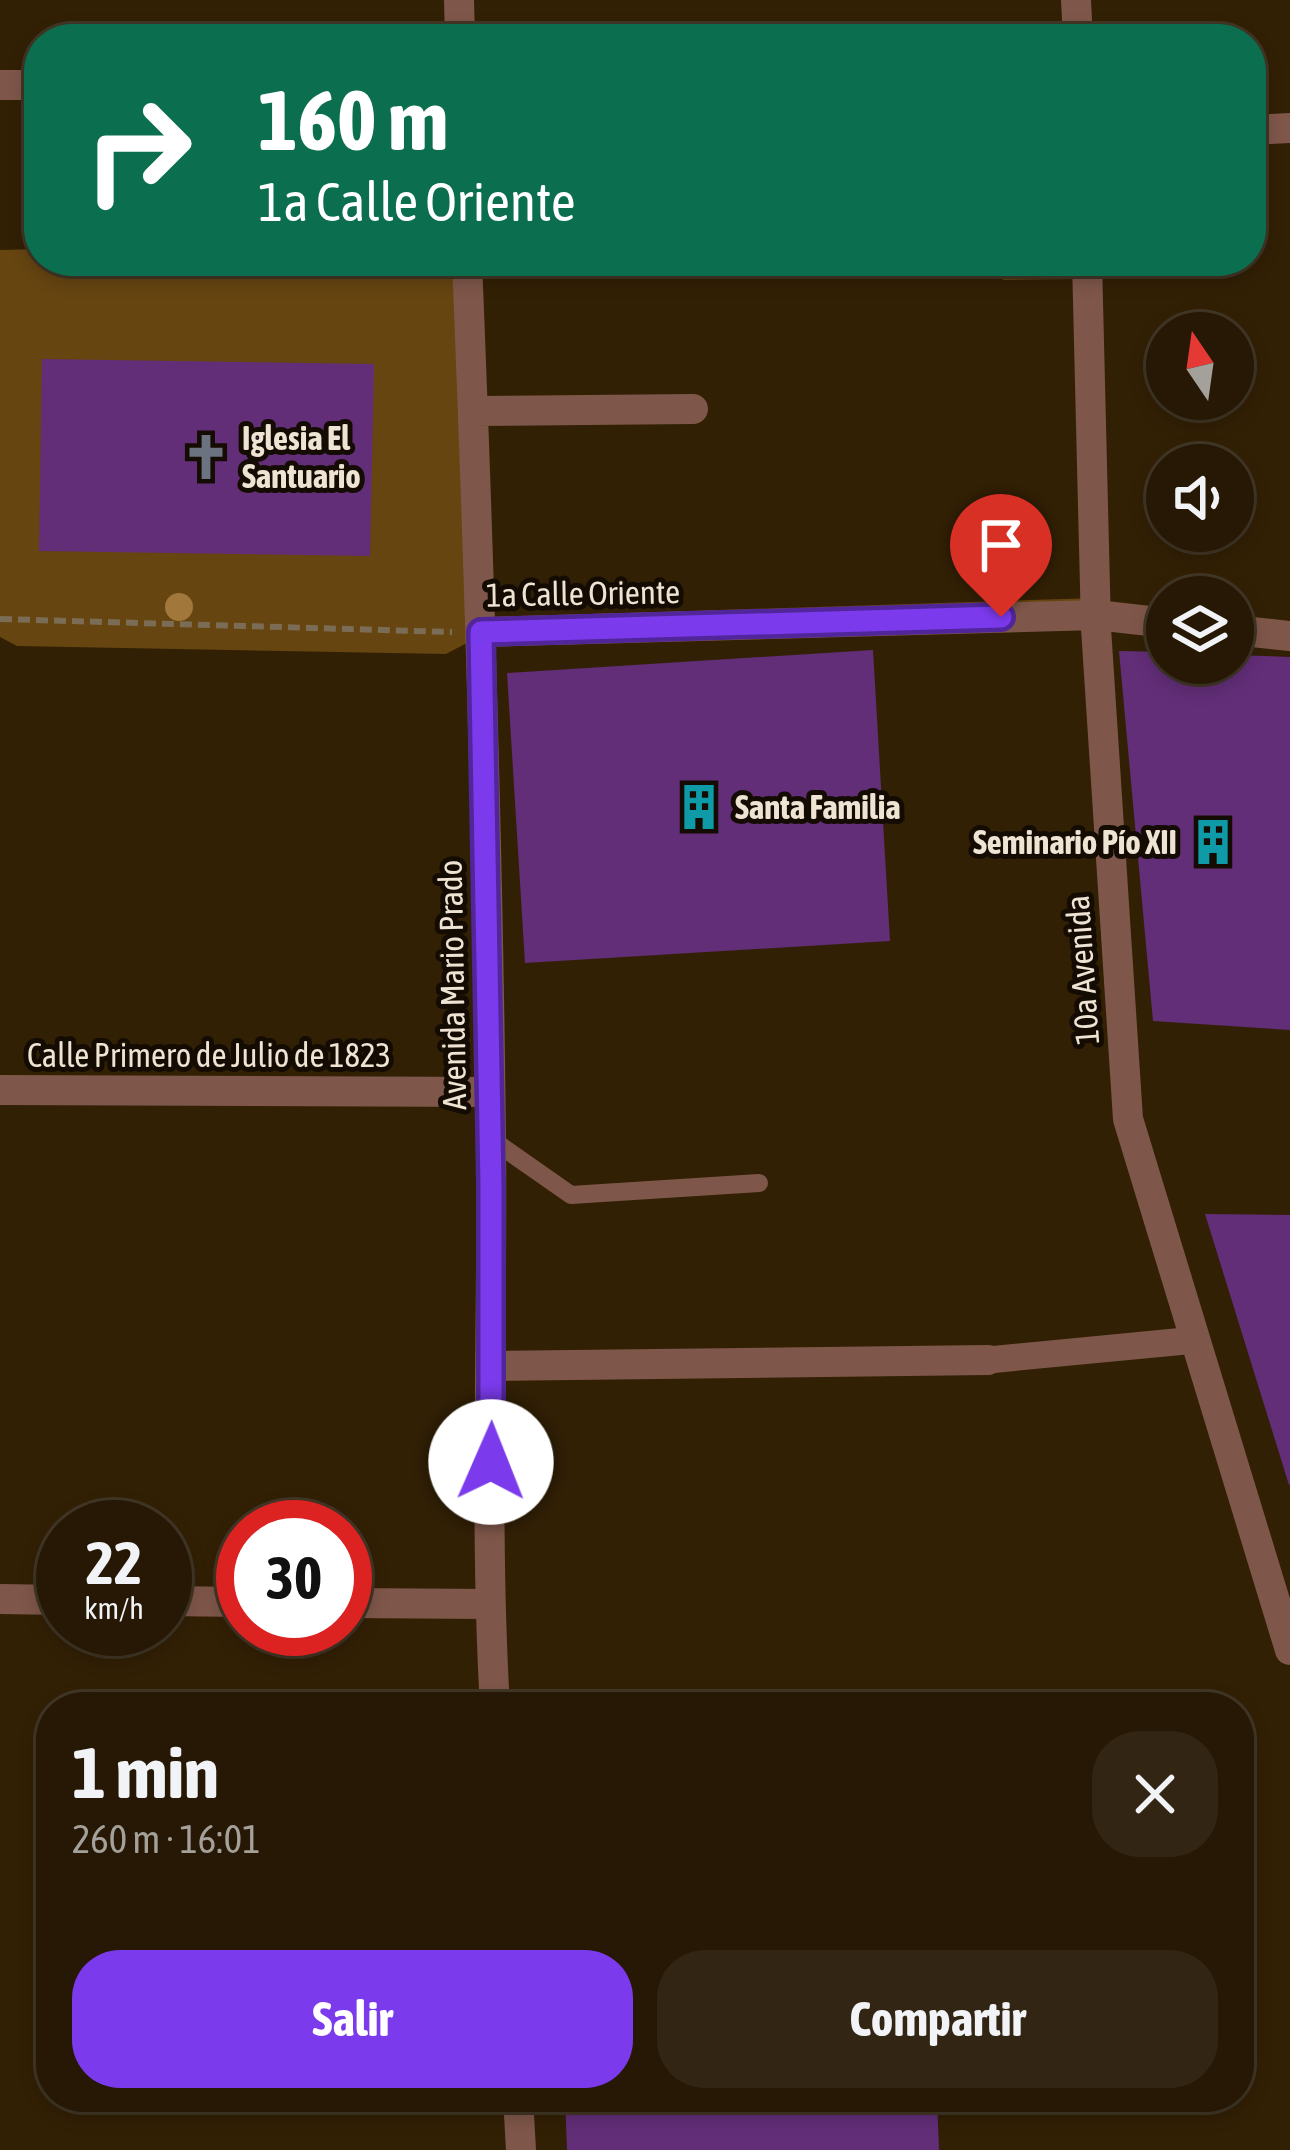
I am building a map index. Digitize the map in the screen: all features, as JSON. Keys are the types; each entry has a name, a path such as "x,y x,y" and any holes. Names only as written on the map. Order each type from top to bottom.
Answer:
{"street":[{"name":"Avenida Mario Prado","path":"468,276 481,632 490,1092 489,1604 494,1692"},
{"name":"10a Avenida","path":"1087,276 1096,615 1128,1119 1196,1340 1281,1589 1290,1650"},
{"path":"473,410 693,409"},
{"name":"1a Calle Oriente","path":"481,632 1096,615 1146,620"},
{"path":"1254,632 1290,636"},
{"name":"Calle Primero de Julio de 1823","path":"0,1090 490,1092"},
{"path":"493,1366 988,1360 1196,1340"},
{"path":"0,1599 36,1600"},
{"path":"372,1603 489,1604"},
{"path":"519,2112 520,2150"}],"lane":[{"path":"490,1139 571,1195 759,1184"}],"path":[{"name":"1a Calle Oriente","path":"0,619 481,632"}],"shaded area":[{"path":"24,249 24,276 456,276 470,618 1095,598 1096,628 465,644 446,654 17,646 0,637 0,250"},
{"path":"1003,276 1077,279 1003,280"}],"building":[{"name":"Iglesia El Santuario","path":"42,359 374,364 370,556 39,551"},
{"name":"Santa Familia","path":"873,650 890,941 525,963 507,673"},
{"name":"Seminario Pío XII","path":"1119,651 1146,652 1146,684 1254,684 1254,656 1290,657 1290,1030 1153,1021"},
{"path":"1205,1214 1290,1215 1289,1485"},
{"path":"566,2112 938,2112 939,2150 567,2150"}],"place":[{"name":"Iglesia El Santuario","path":"206,457"},
{"name":"Santa Familia","path":"699,807"},
{"name":"Seminario Pío XII","path":"1213,842"}],"route":[{"path":"491,1462 481,632 1001,617"}]}
